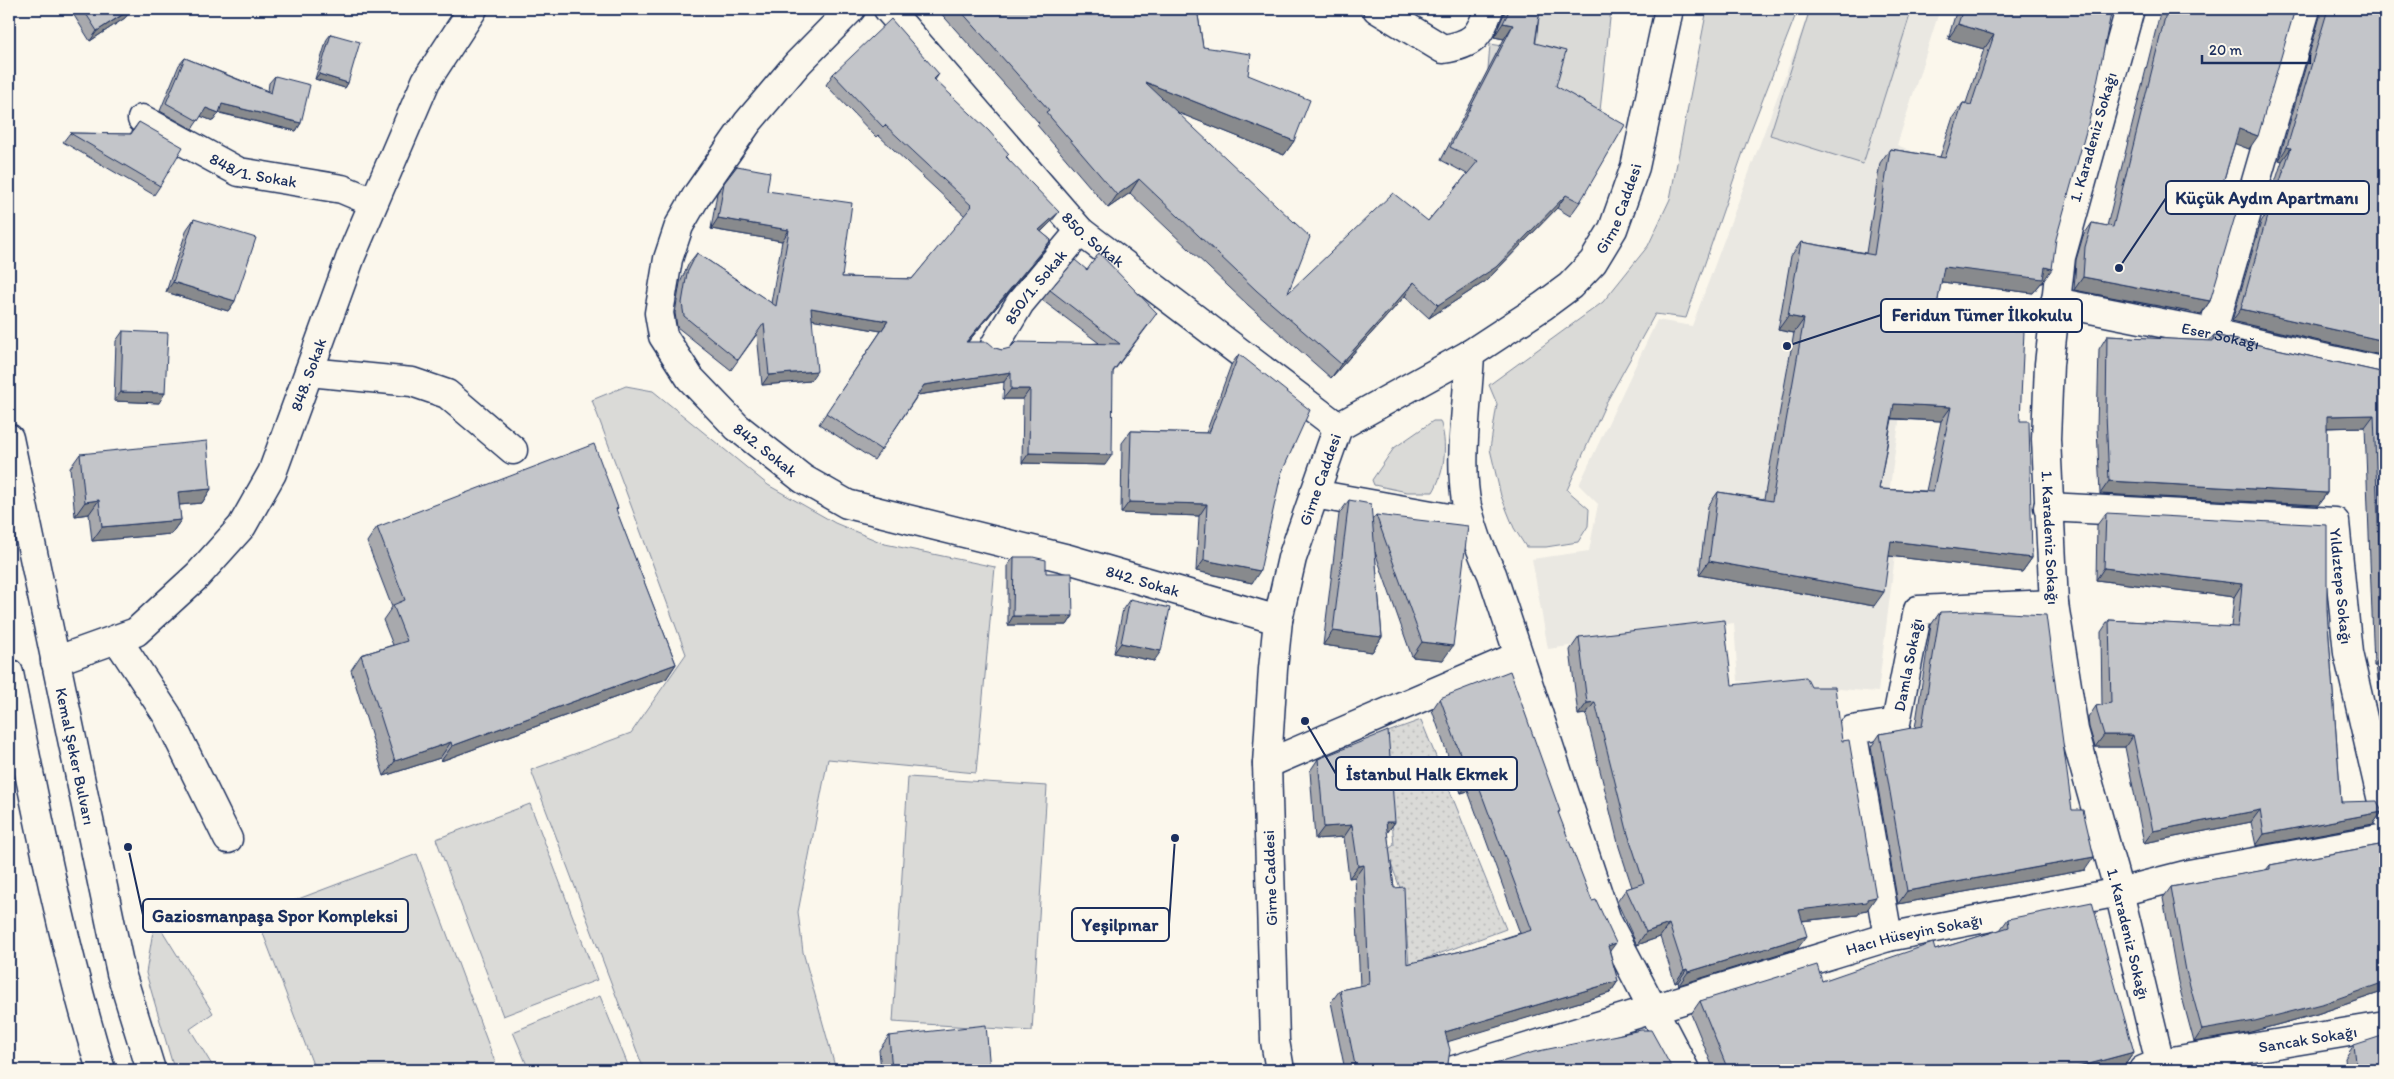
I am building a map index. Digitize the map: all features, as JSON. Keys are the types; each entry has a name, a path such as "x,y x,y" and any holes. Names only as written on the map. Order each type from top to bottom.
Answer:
{"street":[{"name":"848. Sokak","path":"55,661 136,632 198,576 242,526 272,473 373,202 426,81 473,9"},
{"name":"842. Sokak","path":"852,9 798,63 748,122 697,195 678,226 668,259 659,313 663,336 690,378 737,427 804,479 847,504 1066,558 1278,620"},
{"name":"850. Sokak","path":"888,9 1080,231 1338,427"},
{"path":"1377,9 1443,49 1464,46 1481,31 1489,9"},
{"name":"Girne Caddesi","path":"1280,1070 1275,1041 1267,764 1269,714 1278,620 1292,558 1338,427 1470,354 1570,286 1593,262 1613,229 1635,167 1669,9"},
{"name":"1. Karadeniz Sokağı","path":"2130,9 2061,257 2055,302 2046,438 2054,604 2074,730 2119,892 2151,1067"},
{"path":"2212,333 2306,9"},
{"name":"848/1. Sokak","path":"142,119 239,172 342,189 373,202"},
{"name":"850/1. Sokak","path":"995,345 1020,303 1080,231"},
{"name":"Eser Sokağı","path":"2055,302 2212,333 2385,372"},
{"path":"1470,354 1464,466 1467,504 1476,541 1492,574 1607,921 1685,1070"},
{"path":"309,372 412,382 447,394 513,450"},
{"name":"Kemal Şeker Bulvarı","path":"9,438 121,973 152,1070"},
{"path":"1314,494 1471,522"},
{"name":"Yıldıztepe Sokağı","path":"2048,507 2335,522 2348,653 2385,814"},
{"name":"Damla Sokağı","path":"1888,937 1852,730 1896,723 1918,610 2054,604"},
{"path":"116,639 167,715 228,839"},
{"path":"1267,764 1518,656"},
{"path":"9,673 48,870 87,1024 101,1070"},
{"name":"Hacı Hüseyin Sokağı","path":"1454,1070 1888,937 2119,892 2189,874 2385,838"},
{"name":"Sancak Sokağı","path":"2151,1067 2385,1026"},
{"path":"2151,1067 2187,1070"}],"shaded area":[{"path":"1540,9 1611,9 1599,120 1488,70 1490,44 1535,51"},
{"path":"1707,9 1798,9 1749,135 1686,318 1655,314 1606,403 1567,490 1589,509 1588,526 1578,542 1546,547 1526,547 1514,528 1501,496 1490,449 1497,404 1489,385 1603,302 1648,246 1670,199"},
{"path":"1810,9 1940,9 1897,145 1956,170 1941,282 1924,364 1907,366 1885,522 1899,523 1878,692 1738,681 1734,623 1548,649 1532,559 1589,551 1598,504 1579,485 1657,320 1692,326"},
{"path":"1810,9 1902,9 1911,12 1863,164 1770,135"},
{"path":"626,386 653,391 768,485 835,523 885,544 995,567 976,773 828,759 798,912 803,952 836,1070 644,1070 531,770 631,733 686,654 592,400"},
{"path":"1433,421 1440,421 1444,439 1444,457 1443,467 1433,492 1407,492 1374,485 1372,480 1394,448"},
{"path":"1421,720 1506,929 1409,965 1404,898 1386,851 1394,845 1385,733"},
{"path":"908,777 1047,786 1032,1031 893,1022"},
{"path":"530,804 597,980 503,1016 436,839"},
{"path":"417,854 498,1070 315,1070 256,915"},
{"path":"155,919 213,1013 190,1029 215,1070 175,1070 146,973"},
{"path":"600,996 630,1070 529,1070 513,1032"}],"building":[{"path":"83,9 131,9 97,31"},
{"path":"959,9 1197,9 1203,47 1251,54 1248,75 1310,100 1294,141 1145,82 1310,237 1288,293 1393,193 1428,221 1478,161 1450,147 1513,25 1503,23 1510,9 1540,9 1535,43 1566,51 1556,86 1625,125 1580,202 1566,195 1496,267 1438,305 1414,282 1341,364 1257,291 1139,179 1117,195 1046,112 1049,110"},
{"path":"1963,9 2112,9 2090,117 2056,239 2052,269 2045,267 2043,279 1944,267 1933,327 2024,331 2020,421 2029,421 2032,558 1891,541 1884,592 1709,561 1718,492 1772,501 1804,319 1788,316 1801,242 1874,255 1890,149 1945,158 1963,103 1971,105 1994,35 1958,24","holes":["1894,404 1951,407 1933,492 1879,489"]},
{"path":"2167,9 2295,9 2258,136 2239,129 2218,199 2239,203 2210,301 2083,277 2085,247 2092,223 2113,227"},
{"path":"2328,9 2385,9 2385,341 2241,309 2269,209 2271,209 2291,148 2287,147"},
{"path":"891,19 939,74 934,79 989,131 1009,154 1006,157 1059,212 1039,230 1051,240 966,342 988,342 995,348 1002,350 1010,348 1016,342 1120,344 1050,290 1075,260 1087,270 1099,253 1157,313 1113,371 1112,455 1029,453 1030,389 1011,389 1011,372 924,385 881,450 826,413 888,321 811,308 817,371 769,375 764,323 738,360 684,316 682,303 687,273 697,253 776,306 789,230 718,218 724,183 737,166 770,172 767,191 852,203 842,277 912,279 972,206 885,125 883,127 833,74"},
{"path":"331,34 360,42 348,83 319,74"},
{"path":"185,58 271,93 275,76 310,85 301,123 222,104 219,113 206,108 198,121 166,103"},
{"path":"139,122 183,147 160,186 70,133 131,134"},
{"path":"194,219 256,238 235,301 173,282"},
{"path":"123,331 168,333 165,393 121,392"},
{"path":"2214,335 2385,373 2385,653 2383,653 2374,415 2327,416 2327,493 2109,481 2106,414 2107,336 2213,341"},
{"path":"1239,354 1310,410 1281,474 1260,571 1204,560 1207,504 1129,502 1131,431 1209,433"},
{"path":"207,441 211,489 178,492 181,520 102,527 99,500 85,502 80,454"},
{"path":"594,444 618,508 616,509 676,664 452,746 451,742 395,761 361,655 407,641 393,605 405,600 377,527"},
{"path":"1349,500 1371,504 1382,637 1333,631"},
{"path":"2106,513 2327,525 2327,610 2341,802 2377,801 2382,812 2264,834 2260,810 2153,831 2133,735 2104,735 2096,706 2111,703 2109,620 2238,627 2242,584 2104,568"},
{"path":"1376,515 1468,526 1453,646 1422,642"},
{"path":"1014,557 1033,557 1046,560 1046,573 1072,573 1073,616 1013,616"},
{"path":"1130,599 1170,608 1161,651 1121,643"},
{"path":"1970,611 2046,615 2072,810 2083,810 2094,857 1907,891 1880,734 1922,726 1940,612"},
{"path":"1724,620 1732,685 1806,677 1811,687 1835,687 1842,741 1849,740 1876,897 1867,899 1867,902 1799,910 1807,936 1688,972 1687,969 1684,970 1669,924 1646,932 1626,889 1644,883 1628,834 1595,702 1587,703 1579,637"},
{"path":"1510,671 1560,811 1558,812 1592,901 1596,900 1616,943 1608,946 1618,981 1445,1032 1450,1050 1448,1063 1454,1070 1356,1070 1340,990 1369,984 1364,865 1358,866 1352,825 1324,827 1318,759 1388,731 1395,822 1386,822 1394,888 1404,887 1407,964 1470,949 1532,930 1476,779 1470,781 1440,698"},
{"path":"2385,844 2385,982 2325,1003 2255,1021 2202,1030 2186,971 2171,887 2270,869 2270,865"},
{"path":"2092,902 2134,1052 2067,1070 1728,1070 1700,1001 1817,965 1822,981 1933,943 1935,950 2009,927 2008,919"},
{"path":"986,1025 990,1070 892,1070 889,1036"},
{"path":"1641,1030 1651,1030 1673,1070 1475,1070 1534,1052"},
{"path":"2385,1035 2385,1070 2357,1070 2354,1045"}],"place":[{"name":"Küçük Aydın Apartmanı","path":"2119,268"},
{"name":"Feridun Tümer İlkokulu","path":"1787,346"},
{"name":"İstanbul Halk Ekmek","path":"1305,721"},
{"name":"Yeşilpınar","path":"1175,838"},
{"name":"Gaziosmanpaşa Spor Kompleksi","path":"128,847"}]}
